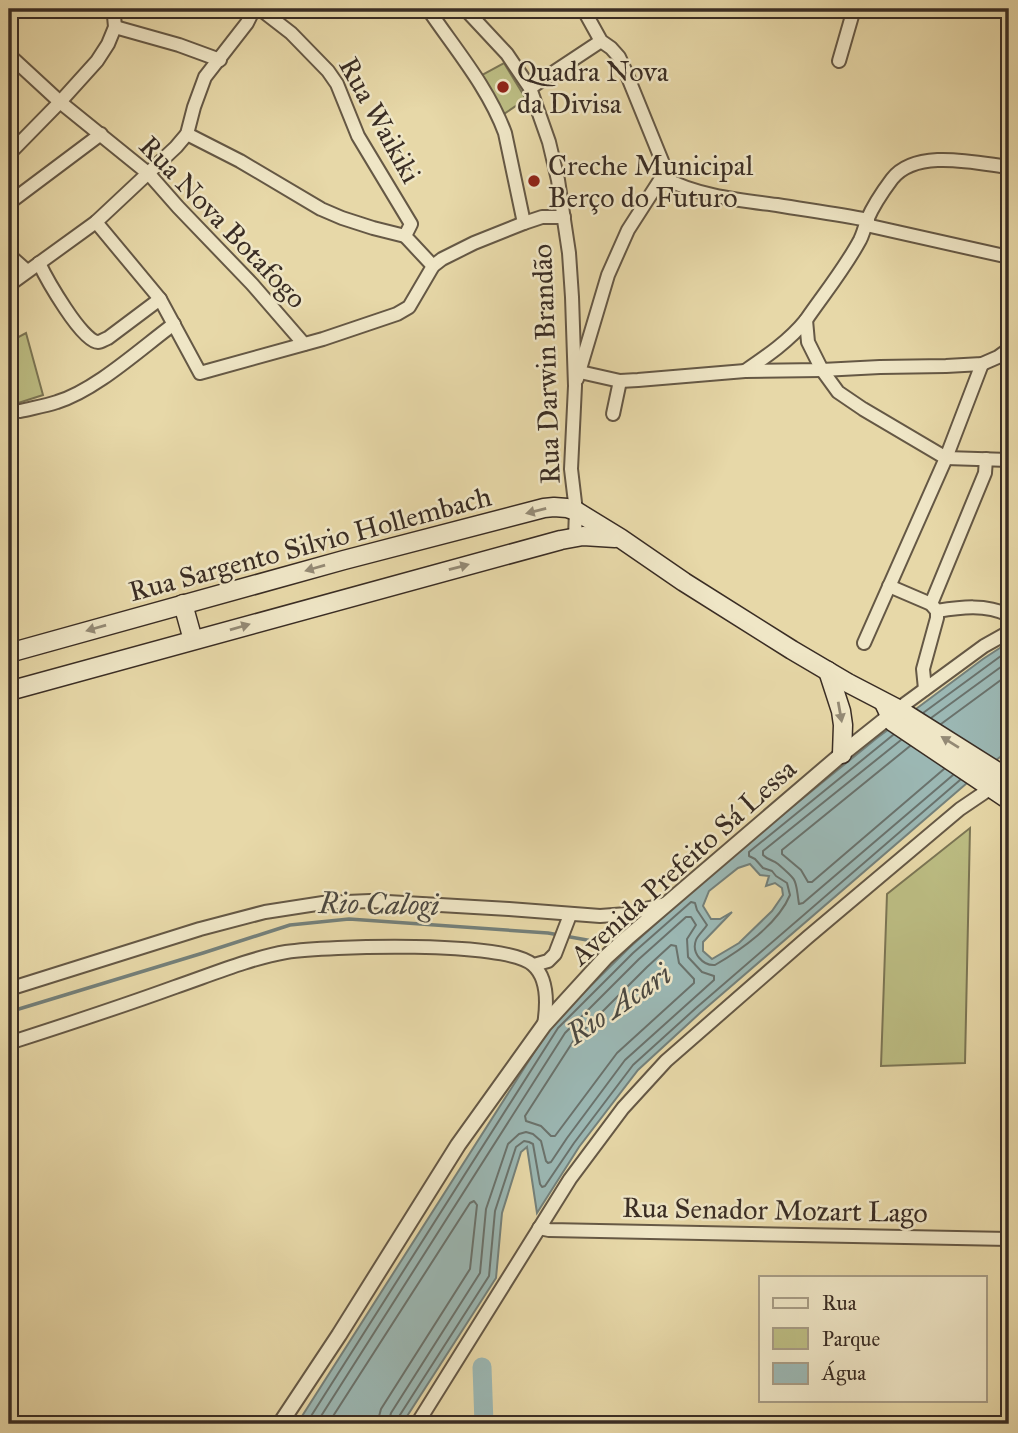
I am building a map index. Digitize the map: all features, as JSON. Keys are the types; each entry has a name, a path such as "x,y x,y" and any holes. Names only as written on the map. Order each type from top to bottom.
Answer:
{"main road":[{"name":"Rua Sargento Silvio Hollembach","path":"9,653 344,560 544,508 567,508 620,538 684,582 999,778 1009,800"},
{"path":"9,691 575,537 620,538"},
{"path":"183,604 194,640"},
{"path":"828,671 841,711 842,754"}],"street":[{"path":"9,154 97,61 115,27 114,16 117,9"},
{"path":"9,285 96,222 176,147 187,134 202,85 247,23 254,9"},
{"name":"Rua Waikiki","path":"260,9 317,59 337,84 358,136 411,225 405,236"},
{"path":"428,9 480,84 500,119 524,223"},
{"name":"Rua Darwin Brandão","path":"466,9 507,54 530,88 549,142 558,180 572,297 575,386 571,469 576,511 575,537"},
{"path":"575,386 608,275 628,230 663,177 662,161 625,70 611,48 601,41 585,9"},
{"path":"839,61 854,9"},
{"path":"115,27 220,60"},
{"path":"530,88 601,41"},
{"name":"Rua Nova Botafogo","path":"9,55 60,102 149,174 304,344"},
{"path":"9,203 101,134"},
{"path":"187,134 240,161 321,209 341,218 405,236 433,266"},
{"path":"745,371 797,332 851,255 879,199 898,172 919,162 953,160 1009,167"},
{"path":"663,177 696,192 867,223 1009,257"},
{"path":"96,222 160,299 200,373 362,327 403,312 409,307 433,266 442,259 524,223 542,217 564,217"},
{"path":"9,256 27,271"},
{"path":"39,263 72,319 96,342 108,338 160,299"},
{"path":"806,320 808,342 822,370 838,392 946,458 1009,460"},
{"path":"20,411 58,402 85,390 174,324"},
{"path":"580,372 620,381 745,371 982,364 1009,349"},
{"path":"864,643 946,458 982,364"},
{"path":"613,414 620,381"},
{"path":"925,689 923,669 937,618 934,608 985,473 986,460"},
{"path":"889,586 934,608 982,607 997,609 1009,615"},
{"name":"Avenida Prefeito Sá Lessa","path":"280,1424 458,1145 544,1025 606,957 894,712 984,646 1009,632"},
{"path":"417,1424 570,1179 623,1108 666,1061 808,937 999,778"},
{"path":"9,989 200,929 265,912 323,903 370,901 614,916 666,904"},
{"path":"534,965 552,958 570,915"},
{"path":"9,1043 230,968 285,952 324,948 389,946 468,949 526,960 534,965 546,992 544,1025"},
{"name":"Rua Senador Mozart Lago","path":"539,1228 1009,1239"}],"green space":[{"name":"Quadra Nova da Divisa","path":"504,63 526,99 504,114 480,76"},
{"path":"26,333 43,395 9,406 9,342"},
{"path":"970,828 965,1063 881,1066 887,894"}],"water":[{"name":"Rio Acari","path":"1009,642 1009,750 700,1013 638,1070 579,1147 537,1213 527,1147 521,1152 502,1213 496,1278 402,1424 297,1424 553,1023 629,948 723,863 877,738","holes":["750,864 760,875 769,876 766,886 775,883 782,888 783,895 772,911 739,943 712,959 703,951 703,942 732,912 720,919 711,919 703,906 709,891 738,868"]}],"waterway":[{"name":"Rio Calogi","path":"9,1012 290,925 349,919 548,933 615,945"},
{"path":"482,1367 484,1424"}],"place":[{"name":"Quadra Nova da Divisa","path":"503,87"},
{"name":"Creche Municipal Berço do Futuro","path":"534,181"}]}
